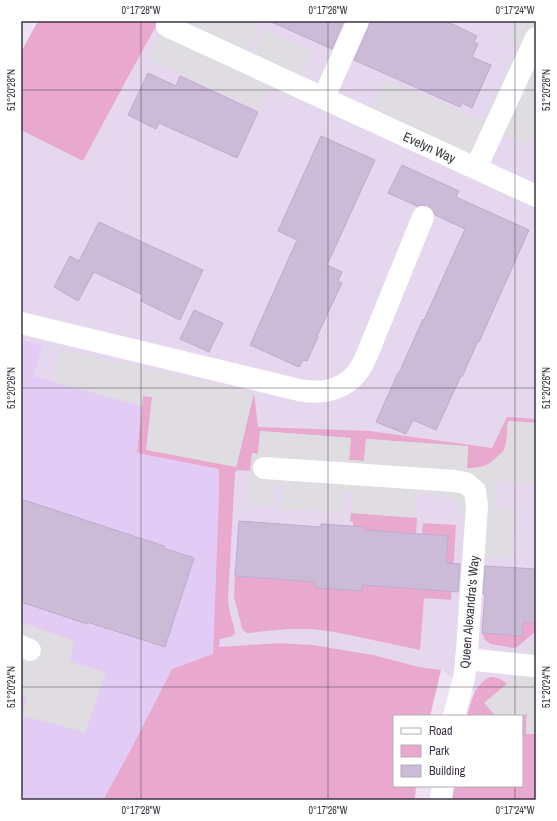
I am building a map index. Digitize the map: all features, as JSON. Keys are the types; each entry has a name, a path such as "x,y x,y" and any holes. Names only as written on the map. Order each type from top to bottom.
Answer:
{"street":[{"path":"324,97 358,21"},
{"name":"Evelyn Way","path":"167,26 324,97 536,196"},
{"path":"476,168 536,38"},
{"path":"21,323 308,392 334,389 349,381 360,368 369,350 423,217"},
{"name":"Queen Alexandra's Way","path":"264,468 459,481 466,483 475,491 477,506 466,659 464,678 454,715"},
{"path":"466,659 535,668"},
{"path":"442,787 442,800"}],"shaded area":[{"path":"159,21 536,21 536,763 523,757 523,715 467,715 474,692 441,670 419,667 373,655 313,645 278,643 213,648 219,469 137,453 53,382 33,376 43,346 21,339 21,130 83,161"},
{"path":"166,21 197,21 203,25 205,21 247,21 259,26 249,49 255,51 265,29 312,51 290,99 268,88 259,109 148,59"},
{"path":"518,21 536,21 536,133 530,147 482,127 465,164 366,117 387,79 482,122 516,53 516,45 514,42 509,40"},
{"path":"21,339 43,346 33,376 142,406 137,453 219,469 213,654 172,669 103,800 21,800"},
{"path":"62,349 254,393 236,467 146,450 152,397 143,396 142,406 53,382"},
{"path":"508,421 536,423 536,484 498,481 495,508 515,510 511,559 462,556 464,532 461,510 453,499 444,496 416,494 414,517 351,513 352,492 345,491 343,512 281,509 282,485 275,485 273,507 248,505 252,453 258,454 260,431 351,438 349,460 364,461 366,439 468,446 467,468 476,468 489,464 504,451"},
{"path":"21,622 75,641 69,661 106,673 85,733 60,725 22,716 27,697 21,696"},
{"path":"536,638 536,734 526,734 527,713 523,716 495,715 484,703 521,672 522,657 530,644"}],"green space":[{"path":"38,21 159,21 83,161 21,130 21,52"},
{"path":"254,393 258,427 370,431 492,448 507,417 536,419 536,423 508,421 507,439 501,454 491,462 476,468 467,468 468,447 366,439 364,461 349,460 351,438 260,431 258,454 252,453 250,471 237,470 235,473 228,598 235,634 230,637 220,639 219,647 278,643 313,645 373,655 419,667 441,670 430,715 393,715 393,787 416,787 415,800 103,800 172,669 213,654 219,469 137,453 143,396 153,397 236,467"},
{"path":"351,513 417,518 416,534 364,530 364,527 353,526 353,522 350,521"},
{"path":"423,523 456,525 451,600 424,598 420,650 335,632 312,629 289,629 247,633 242,628 234,597 235,576 315,582 315,588 362,591 362,585 444,591 448,536 422,534"},
{"path":"523,622 536,623 536,631 517,647 512,648 491,644 485,640 482,633 523,636"},
{"path":"490,677 495,677 507,684 485,703 495,715 467,715 474,694 484,681"},
{"path":"527,712 526,734 536,734 536,800 452,800 452,787 523,787 523,716"}],"building":[{"path":"269,21 344,21 332,49"},
{"path":"370,21 446,21 477,36 474,42 478,44 472,57 491,65 472,108 462,103 460,107 354,60"},
{"path":"148,73 176,86 180,76 258,112 237,158 159,123 156,129 128,115"},
{"path":"321,136 375,160 327,265 342,272 338,281 342,283 307,361 303,360 299,367 250,345 297,240 278,231"},
{"path":"402,165 459,191 456,197 529,230 479,342 478,341 436,430 413,420 406,434 376,422 465,229 435,215 433,210 428,206 417,206 388,193"},
{"path":"99,222 203,270 180,320 141,301 143,295 94,272 78,301 54,287 70,256 79,261"},
{"path":"194,310 223,323 209,352 180,339"},
{"path":"21,499 164,546 164,548 194,558 165,647 87,622 87,624 21,602"},
{"path":"239,521 321,527 321,524 364,527 364,530 448,536 446,563 460,564 458,592 362,585 362,591 315,588 315,582 235,576"},
{"path":"485,566 536,569 536,623 523,622 523,636 482,633 485,594 483,594"}]}
